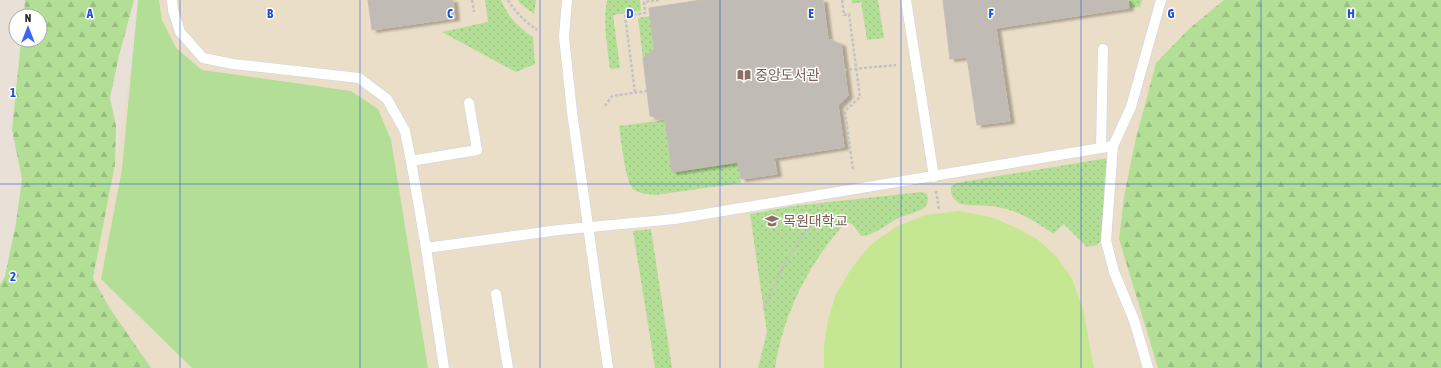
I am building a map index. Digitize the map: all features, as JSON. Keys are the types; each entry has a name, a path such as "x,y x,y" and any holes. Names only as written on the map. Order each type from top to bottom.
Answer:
{"lane":[{"path":"172,0 173,10 180,32 203,58 233,64 359,78 387,99 405,131 426,248 444,368"},
{"path":"567,0 564,36 572,112 608,368"},
{"path":"906,0 934,177"},
{"path":"1148,368 1134,320 1114,272 1106,241 1114,146 1131,107 1161,0"},
{"path":"1101,148 1102,49"},
{"path":"411,161 477,150 469,103"},
{"path":"426,248 588,227 675,219 1114,146"},
{"path":"496,294 508,368"}],"path":[{"path":"472,0 474,12"},
{"path":"508,0 518,14 528,24 537,30"},
{"path":"635,92 625,16 645,13 644,2 659,0"},
{"path":"842,0 844,15 849,14 860,97 845,111 853,171"},
{"path":"844,70 896,65"},
{"path":"605,106 612,96 647,91"},
{"path":"764,310 772,287 794,249 809,227 829,206"}],"shaded area":[{"name":"목원대학교","path":"142,0 1441,0 1441,368 132,368 93,278 115,164"}],"green space":[{"path":"25,0 134,0 119,56 110,98 116,126 115,164 93,278 109,307 151,368 0,368 0,285 5,276 16,223 22,179 12,130 20,48 48,48 48,8 24,8"},
{"path":"138,0 159,0 162,20 176,48 202,70 351,91 378,109 391,140 428,368 192,368 101,279 122,169"},
{"path":"485,0 501,0 507,12 514,21 533,37 535,64 516,72 442,32 488,22"},
{"path":"518,0 536,0 534,14 520,3"},
{"path":"607,0 640,0 641,11 613,15 620,68 610,69 605,26"},
{"path":"852,0 878,0 884,38 867,40 861,2 852,4"},
{"path":"1128,0 1142,0 1140,7 1129,8"},
{"path":"1224,0 1441,0 1441,368 1158,368 1119,239 1124,197 1135,142 1156,63 1189,29"},
{"path":"650,16 654,49 643,58 638,18"},
{"path":"665,120 672,172 738,162 741,183 655,195 641,193 634,190 628,179 619,126"},
{"path":"1108,158 1101,241 1097,245 1087,247 1064,224 1053,234 1039,224 1016,212 1000,207 961,204 954,199 951,192 951,187 956,183"},
{"path":"922,192 927,194 928,198 924,208 900,217 881,229 865,236 861,236 852,224 848,223 839,230 821,254 802,285 788,317 778,351 775,368 758,368 767,332 750,214 793,206"},
{"path":"959,211 991,217 1015,227 1037,239 1056,256 1072,279 1083,309 1094,368 824,368 824,346 828,320 836,294 851,269 870,245 896,227 925,215"},
{"path":"651,229 672,368 655,368 633,231"}],"building":[{"path":"368,0 453,0 455,18 372,30"},
{"name":"중앙도서관","path":"701,0 823,0 828,39 841,44 848,96 838,106 844,147 774,158 777,174 741,179 738,162 672,172 665,120 650,116 643,58 654,49 649,8"},
{"path":"943,0 1128,0 1129,8 996,28 1010,121 977,125 967,57 950,59"}],"place":[{"name":"중앙도서관","path":"744,75"},
{"name":"목원대학교","path":"772,221"}]}
